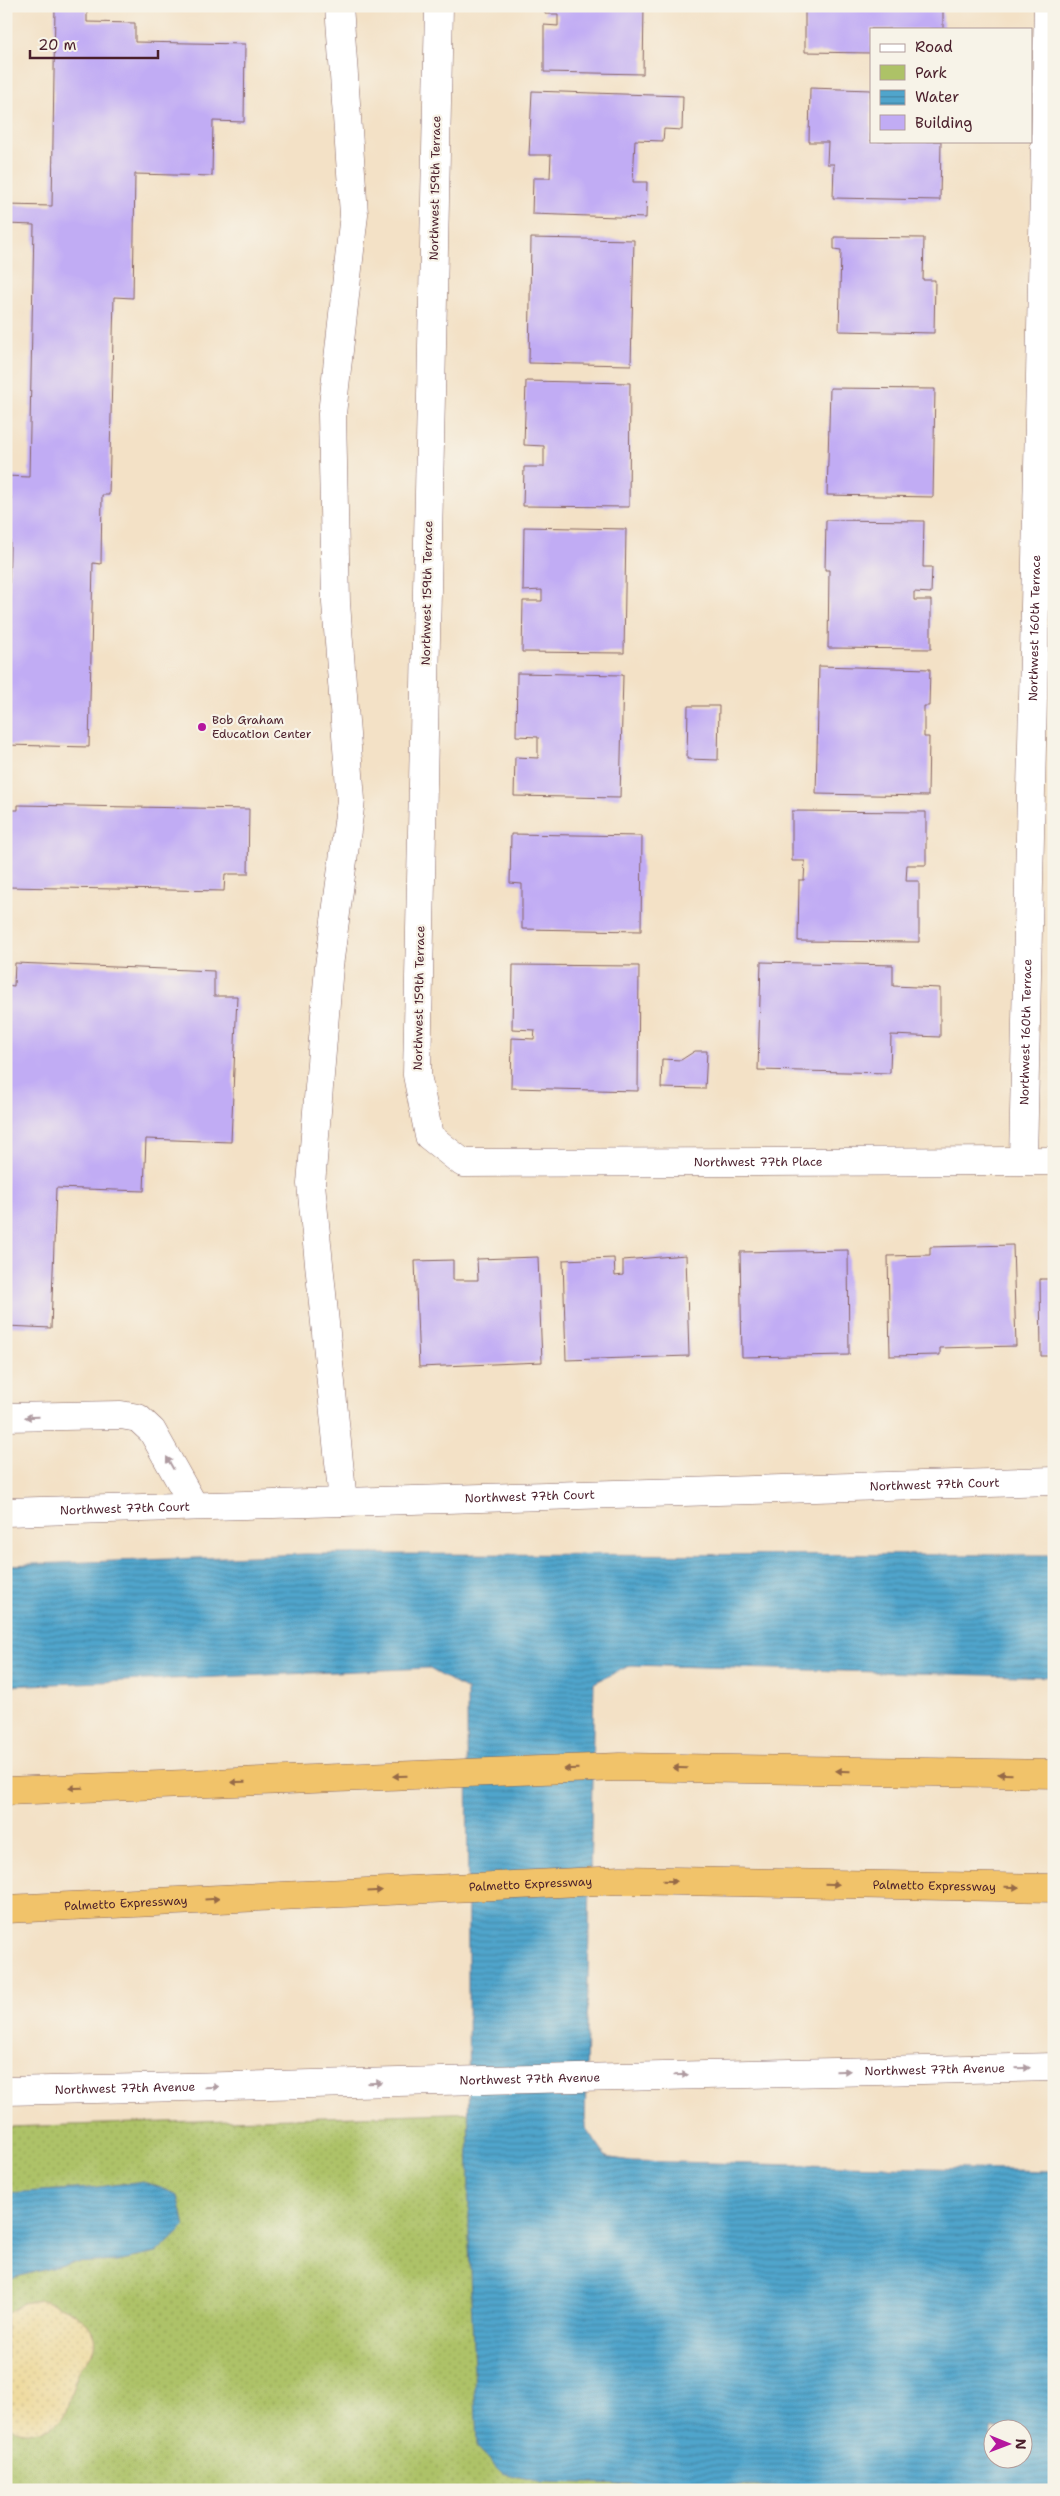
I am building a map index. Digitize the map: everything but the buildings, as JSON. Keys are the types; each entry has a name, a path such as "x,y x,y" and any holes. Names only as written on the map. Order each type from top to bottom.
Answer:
{"highway":[{"path":"6,1791 620,1767 1054,1774"},
{"name":"Palmetto Expressway","path":"6,1909 621,1880 1054,1888"}],"street":[{"path":"339,6 354,214 332,424 336,603 351,800 329,966 312,1184 343,1502"},
{"name":"Northwest 159th Terrace","path":"439,6 417,1075 428,1136 463,1163"},
{"name":"Northwest 160th Terrace","path":"1023,1160 1048,6"},
{"name":"Northwest 77th Place","path":"463,1163 1054,1161"},
{"path":"6,1417 122,1415 138,1418 152,1431 194,1506"},
{"name":"Northwest 77th Court","path":"6,1512 1054,1481"},
{"name":"Northwest 77th Avenue","path":"6,2091 632,2075 1054,2067"}],"green space":[{"path":"483,2112 500,2458 1054,2490 6,2490 6,2127"}],"sand":[{"path":"41,2300 60,2306 80,2317 88,2324 95,2342 91,2356 78,2372 66,2411 59,2421 45,2430 37,2432 20,2431 6,2425 6,2314 23,2303"}],"water":[{"path":"306,1554 1054,1555 1054,1677 631,1665 594,1683 585,2127 606,2157 631,2161 1054,2171 1054,2490 899,2490 542,2482 502,2473 477,2447 469,2245 467,1690 428,1668 6,1686 6,1565"},
{"path":"143,2181 178,2195 185,2226 157,2253 117,2261 71,2263 16,2277 6,2283 6,2193 91,2188"}],"place":[{"name":"Bob Graham Education Center","path":"202,727"}]}
